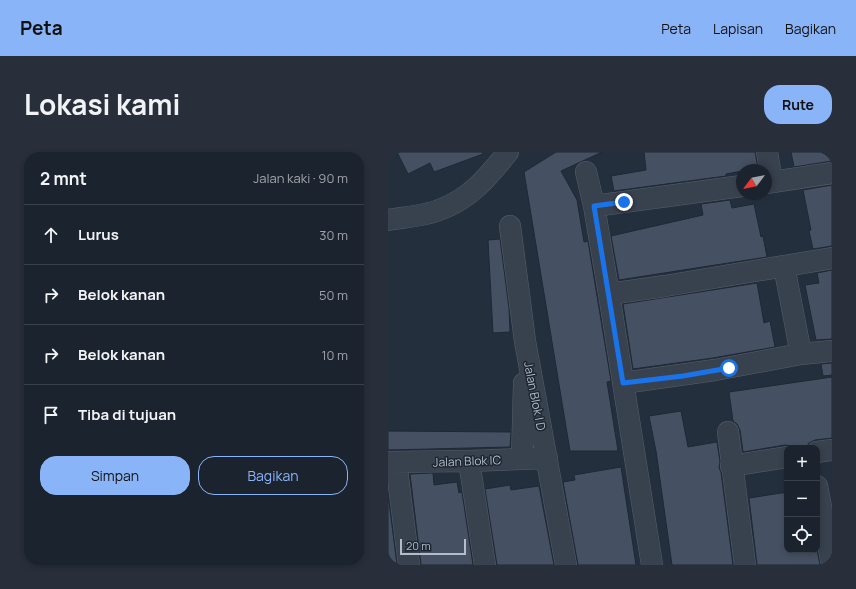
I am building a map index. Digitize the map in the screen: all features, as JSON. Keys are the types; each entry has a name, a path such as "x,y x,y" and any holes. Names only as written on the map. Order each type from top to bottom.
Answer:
{"street":[{"path":"388,220 439,211 465,198 479,187 508,152"},
{"path":"768,152 768,164"},
{"path":"586,172 594,206 609,294 652,565"},
{"path":"772,182 832,172"},
{"path":"594,206 736,187"},
{"name":"Jalan Blok I D","path":"510,226 525,341 566,565"},
{"path":"609,294 832,258"},
{"path":"784,266 801,354"},
{"path":"522,459 525,341"},
{"path":"623,383 709,371 801,354 832,351"},
{"path":"728,432 731,466 745,565"},
{"path":"820,452 832,450"},
{"path":"731,466 784,457"},
{"name":"Jalan Blok IC","path":"392,462 547,458"},
{"path":"469,461 485,565"},
{"path":"392,462 409,565"},
{"path":"820,502 832,565"}],"building":[{"path":"397,152 482,152 483,154 434,172 430,163 408,174"},
{"path":"556,152 602,152 561,171 577,200 584,242 588,241 611,381 607,382 618,451 570,451 524,172"},
{"path":"644,152 755,152 757,164 736,164 736,172 726,174 726,176 614,191 611,176 646,170"},
{"path":"791,152 832,152 832,161 794,167"},
{"path":"832,185 832,246 813,249 809,231 811,230 803,190"},
{"path":"730,200 732,208 754,204 767,257 619,280 611,236 703,215 701,204"},
{"path":"500,239 509,308 510,332 493,333 488,240"},
{"path":"832,270 832,339 816,340 805,285 819,283 817,273"},
{"path":"757,283 764,323 770,321 775,347 713,358 633,369 623,304"},
{"path":"832,363 832,375 823,376 821,364"},
{"path":"832,377 832,438 815,440 808,445 784,445 743,452 740,430 737,424 733,421 729,392"},
{"path":"681,411 688,447 717,442 720,462 719,468 721,472 733,565 672,565 656,451 649,416"},
{"path":"388,431 511,432 510,447 388,450"},
{"path":"621,467 636,565 578,565 563,482 575,480 574,475"},
{"path":"433,473 434,485 457,482 459,493 462,492 473,565 421,565 410,474"},
{"path":"510,485 511,490 539,486 554,565 497,565 485,489"},
{"path":"784,493 784,553 818,553 820,565 757,565 749,498"},
{"path":"388,494 397,565 388,565"}],"route":[{"path":"624,202 594,206 623,383 683,376 729,368"}]}
